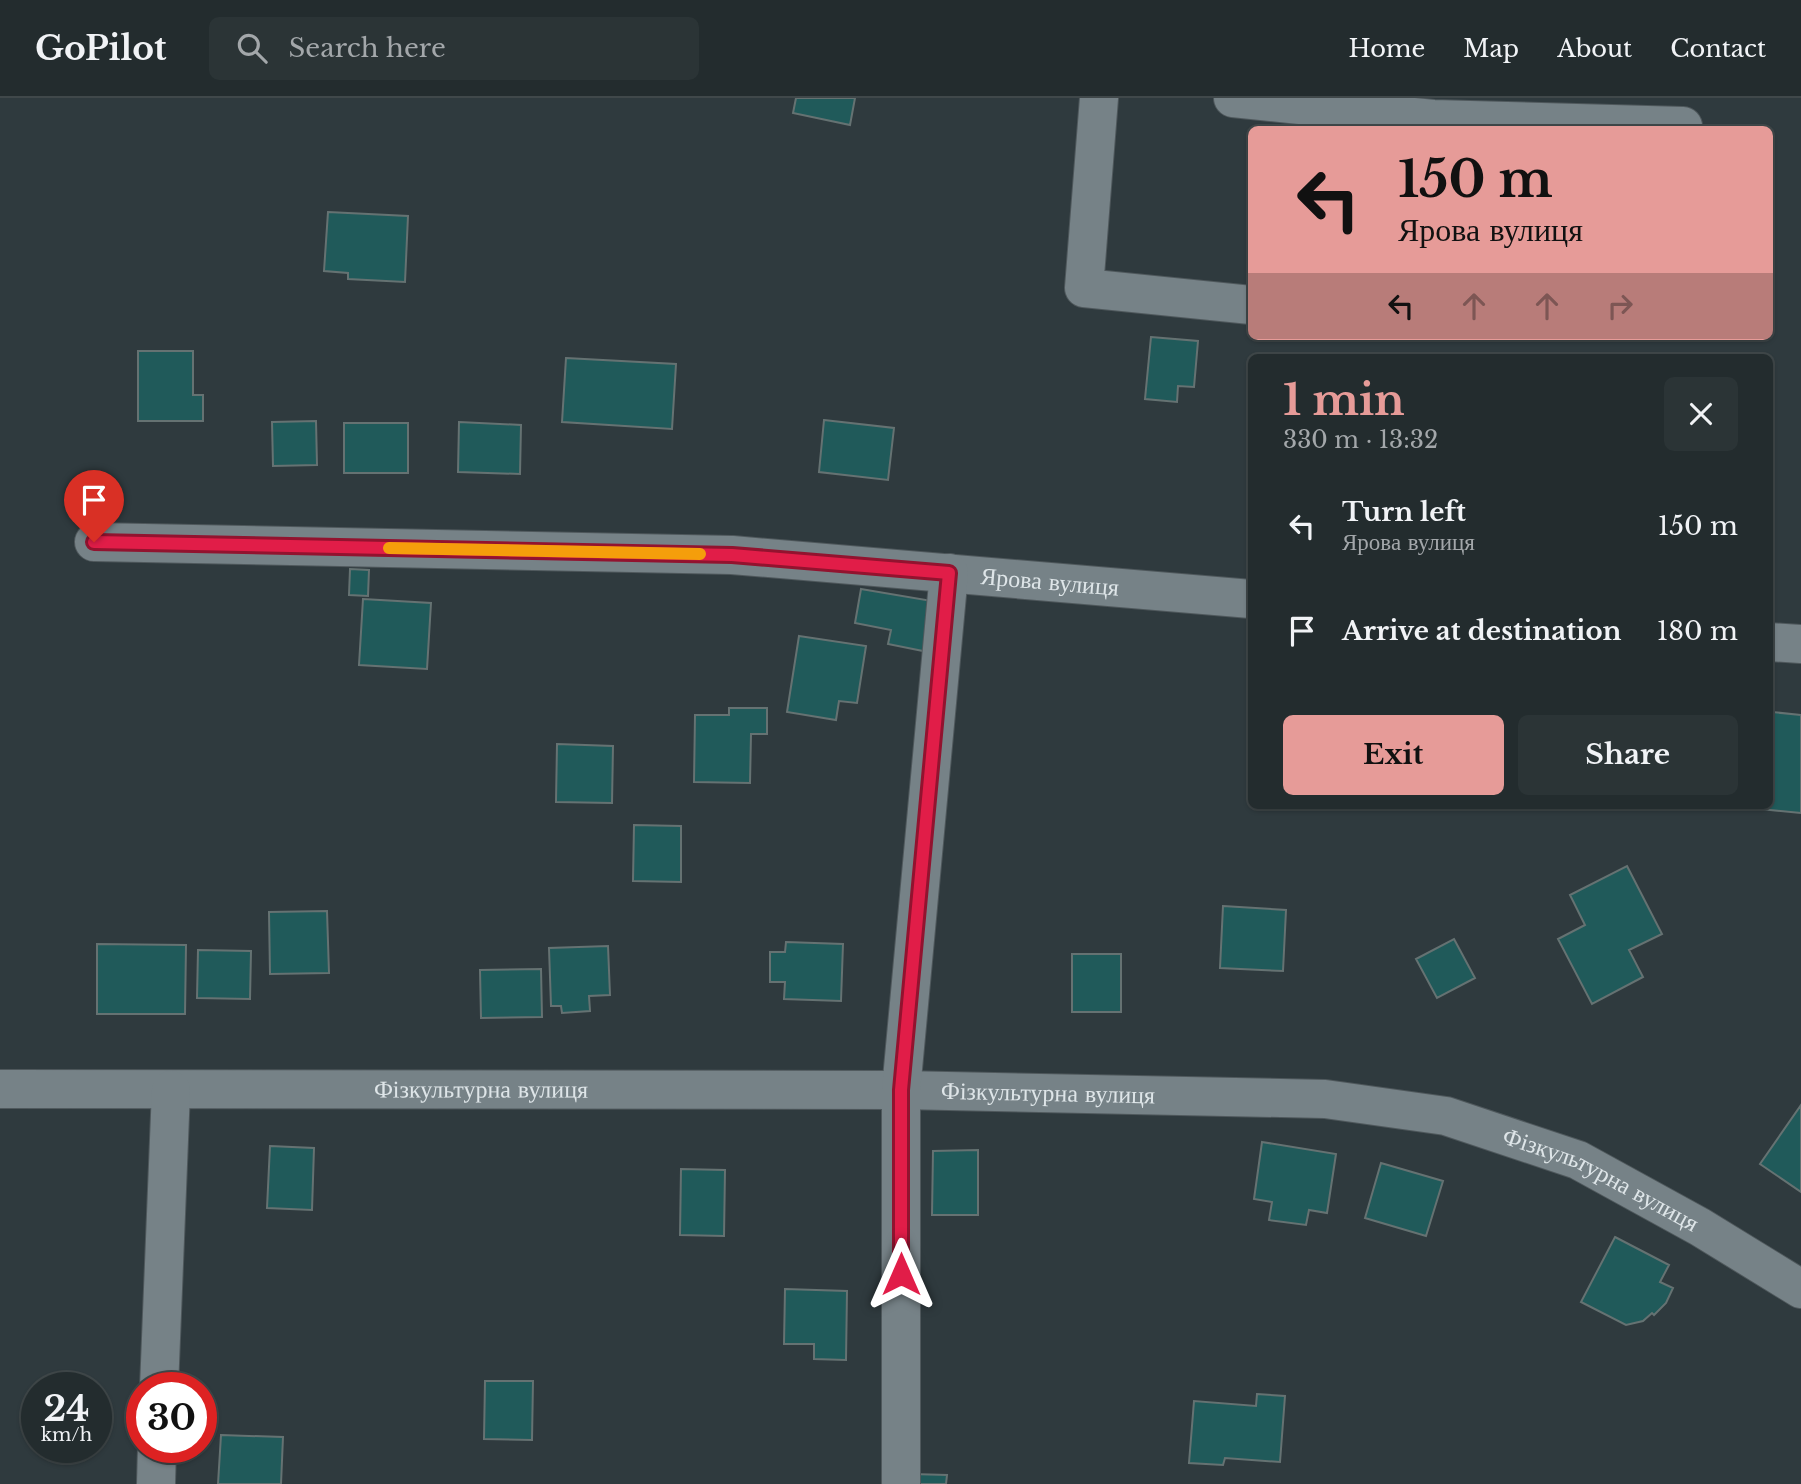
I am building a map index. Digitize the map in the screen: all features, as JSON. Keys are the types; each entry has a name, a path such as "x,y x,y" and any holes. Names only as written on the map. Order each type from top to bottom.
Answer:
{"street":[{"path":"1099,98 1084,288 1248,305"},
{"path":"1233,98 1373,122 1433,108 1520,125 1683,126"},
{"name":"Ярова вулиця","path":"94,542 732,555 1248,599"},
{"path":"901,1484 901,1090 949,573"},
{"path":"1773,642 1801,644"},
{"name":"Фізкультурна вулиця","path":"0,1089 901,1090 1325,1100 1446,1116 1578,1160 1700,1227 1801,1289"},
{"path":"160,1372 171,1090"},
{"path":"156,1484 157,1463"}],"building":[{"path":"796,98 855,98 850,125 793,113"},
{"path":"328,212 408,216 405,282 348,279 348,273 324,271"},
{"path":"1151,337 1198,341 1194,387 1178,386 1177,402 1145,399"},
{"path":"138,351 193,351 193,395 203,395 203,421 138,421"},
{"path":"566,358 676,364 672,429 562,422"},
{"path":"824,420 894,428 888,480 819,472"},
{"path":"316,421 317,465 273,466 272,422"},
{"path":"459,422 521,425 520,474 458,472"},
{"path":"344,423 408,423 408,473 344,473"},
{"path":"350,569 369,570 368,596 349,595"},
{"path":"861,589 932,601 923,651 888,644 891,630 855,623"},
{"path":"363,599 431,603 427,669 359,665"},
{"path":"799,636 866,646 857,703 839,701 836,720 787,712"},
{"path":"729,708 767,708 767,734 751,734 750,783 694,782 695,715 729,715"},
{"path":"1773,712 1801,715 1801,813 1761,809 1773,809"},
{"path":"557,744 613,746 612,803 556,802"},
{"path":"634,825 681,826 681,882 633,881"},
{"path":"1627,866 1662,934 1629,950 1643,977 1592,1004 1558,939 1585,925 1570,895"},
{"path":"1223,906 1286,910 1283,971 1220,968"},
{"path":"327,911 329,973 270,974 269,912"},
{"path":"1454,939 1475,978 1437,998 1416,959"},
{"path":"786,942 843,944 841,1001 784,999 785,982 770,982 770,952 785,952"},
{"path":"97,944 186,945 185,1014 97,1014"},
{"path":"608,946 610,995 589,996 590,1011 562,1013 561,1006 551,1006 549,948"},
{"path":"198,950 251,951 250,999 197,998"},
{"path":"1072,954 1121,954 1121,1012 1072,1012"},
{"path":"541,969 542,1017 481,1018 480,970"},
{"path":"1801,1105 1801,1192 1760,1164"},
{"path":"1262,1142 1336,1154 1327,1213 1309,1210 1306,1225 1269,1220 1272,1202 1254,1199"},
{"path":"270,1146 314,1148 312,1210 267,1208"},
{"path":"978,1150 978,1215 932,1215 933,1151"},
{"path":"1381,1163 1443,1181 1426,1236 1365,1218"},
{"path":"681,1169 725,1170 724,1236 680,1235"},
{"path":"1615,1237 1669,1265 1660,1282 1673,1288 1666,1303 1654,1315 1652,1313 1643,1321 1626,1325 1581,1302"},
{"path":"785,1289 847,1291 846,1360 814,1359 814,1344 784,1344"},
{"path":"485,1381 533,1381 532,1440 484,1439"},
{"path":"1257,1394 1285,1396 1280,1462 1225,1458 1223,1465 1189,1463 1194,1401 1256,1406"},
{"path":"221,1435 283,1437 281,1484 218,1484"},
{"path":"912,1474 947,1475 946,1484 911,1484"}],"slow traffic":[{"path":"389,548 700,554"}],"route":[{"path":"94,542 732,555 949,573 901,1090 901,1274"}]}
